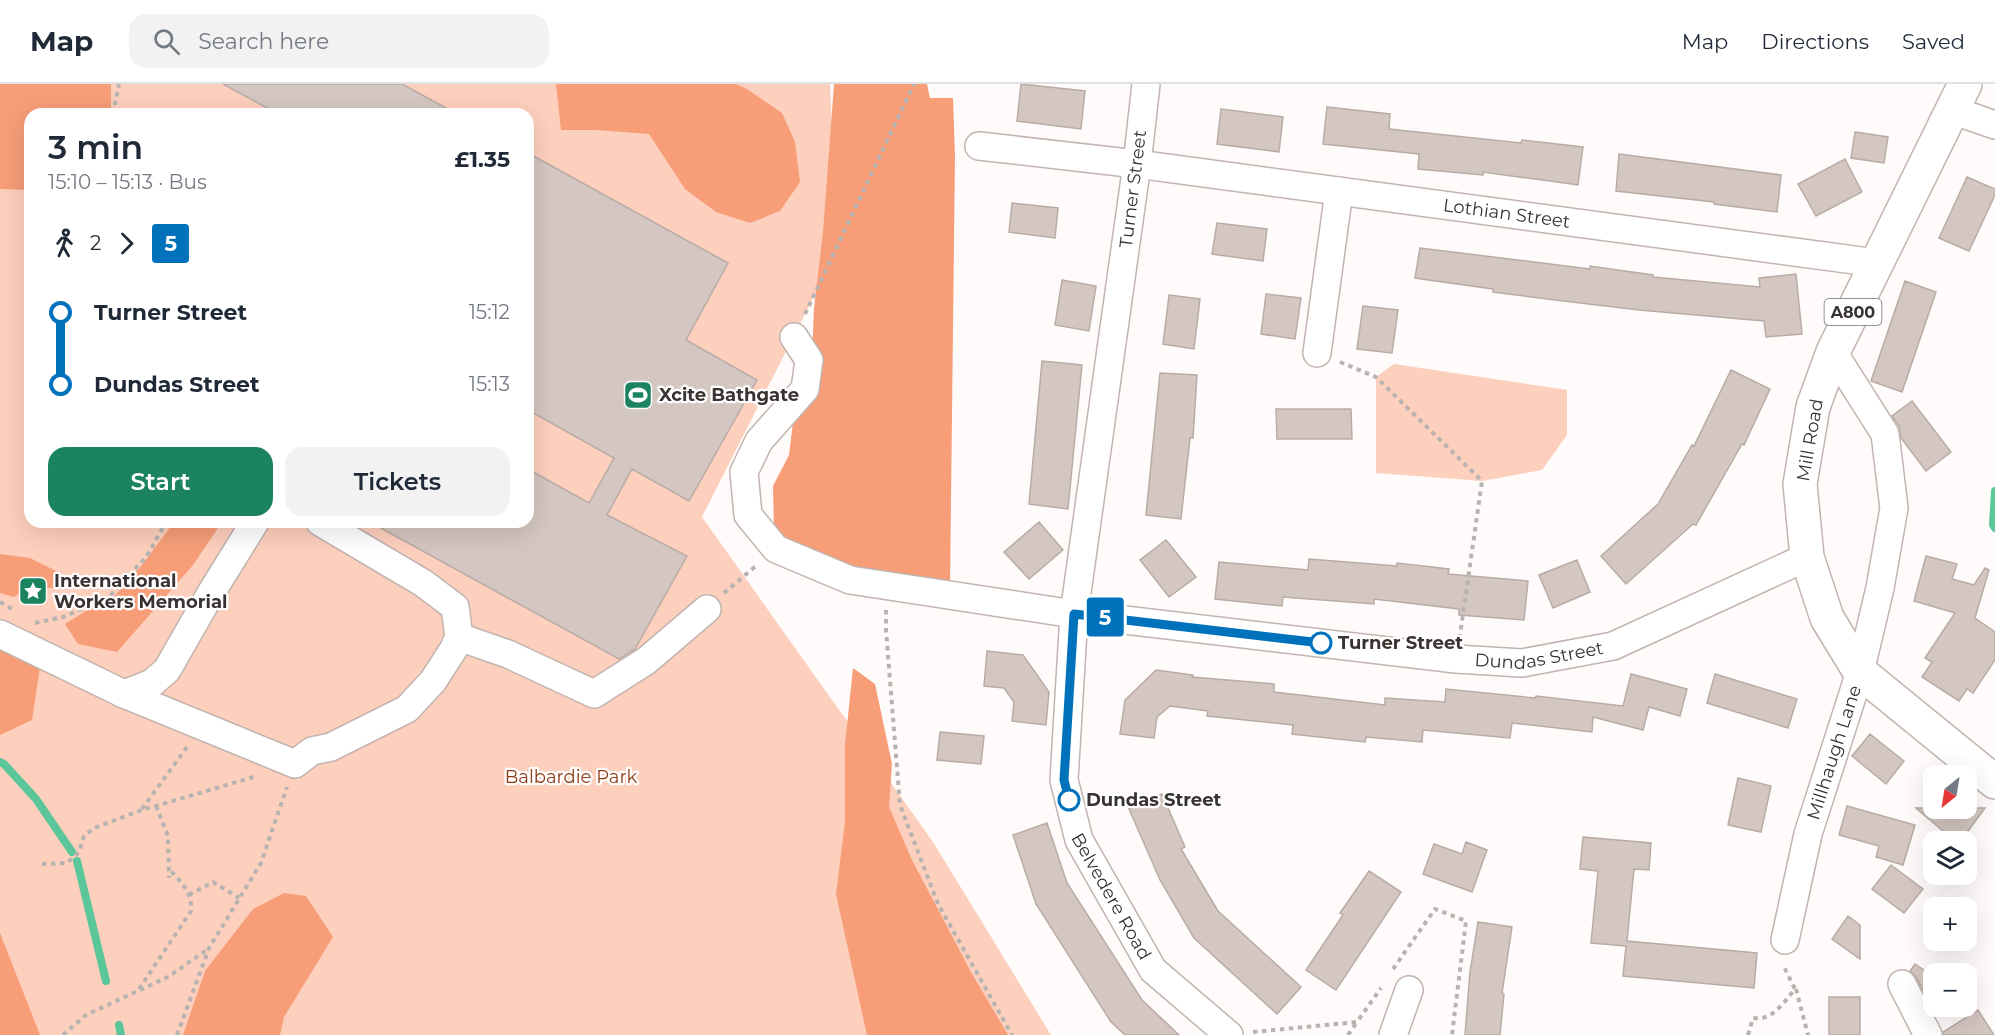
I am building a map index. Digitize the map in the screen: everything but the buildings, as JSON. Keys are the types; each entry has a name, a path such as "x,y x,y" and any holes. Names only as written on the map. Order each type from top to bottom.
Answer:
{"main road":[{"name":"Mill Road","path":"1860,672 1827,618 1807,557 1800,484 1813,407 1833,352 1959,97"},
{"name":"A800","path":"1860,672 1995,782"}],"street":[{"name":"Turner Street","path":"1074,614 1137,164 1146,84"},
{"path":"1959,97 1995,125"},
{"name":"Lothian Street","path":"979,146 1137,164 1877,263"},
{"path":"1317,353 1339,191"},
{"path":"776,549 748,515 744,472 759,441 806,388 809,360 794,337"},
{"name":"Millhaugh Lane","path":"1785,940 1808,834 1860,672 1880,588 1894,508 1884,434 1833,352"},
{"path":"124,694 152,683 167,670 251,528"},
{"path":"0,634 124,694 295,764 312,751 331,747 407,709 433,681 459,637 455,607 423,583 330,528"},
{"name":"Dundas Street","path":"776,549 850,580 1074,614 1456,659 1522,663 1614,646 1807,557"},
{"path":"459,637 508,654 594,694 646,661 707,609"},
{"name":"Belvedere Road","path":"1074,614 1064,780 1079,840 1153,970 1229,1035"},
{"path":"1902,984 1928,1035"},
{"path":"1393,1035 1409,990"}],"path":[{"path":"116,108 119,84"},
{"path":"794,337 914,84"},
{"path":"1317,353 1376,377 1482,481 1456,659"},
{"path":"33,623 63,617 109,597 147,556 163,528"},
{"path":"707,609 776,549"},
{"path":"887,585 886,630 900,805 938,904 1012,1035"},
{"path":"142,810 203,726"},
{"path":"42,864 66,863 79,852 84,836 94,828 142,810 295,764"},
{"path":"177,1035 209,948 261,863 295,764"},
{"path":"156,806 168,836 169,878"},
{"path":"138,990 191,911 192,904 186,886 169,870"},
{"path":"189,895 213,882 239,898"},
{"path":"1785,940 1777,954 1795,989 1808,1035"},
{"path":"63,1035 86,1015 168,977 209,948"},
{"path":"1748,1035 1753,1017 1762,1019 1776,1012 1795,989"},
{"path":"1348,1035 1357,1022"}],"green space":[{"name":"Balbardie Park","path":"0,84 830,84 837,251 702,517 933,842 1051,1035 0,1035"},
{"path":"1394,364 1567,390 1567,435 1542,470 1482,481 1376,473 1376,377"}],"shaded area":[{"path":"0,84 111,84 111,108 24,108 24,190 0,189"},
{"path":"556,84 736,84 782,113 795,142 800,182 780,211 750,223 716,212 685,189 649,134 561,130"},
{"path":"834,84 927,84 930,98 953,98 955,156 950,588 879,580 774,534 773,486 789,455 793,422 811,382 814,308 823,232"},
{"path":"170,528 218,528 193,565 117,652 78,644 65,624 86,611 110,601 142,565"},
{"path":"0,554 30,558 58,572 58,588 29,588 14,597 0,593"},
{"path":"0,634 42,654 32,720 0,735"},
{"path":"853,668 875,684 892,764 889,807 912,860 971,972 1008,1035 867,1035 836,894 845,822 845,745"},
{"path":"284,893 306,896 333,937 284,1017 280,1035 183,1035 205,971 253,909"},
{"path":"0,933 40,1035 0,1035"}],"waterway":[{"path":"1995,491 1993,525 1995,528"},
{"path":"0,762 36,799 72,852"},
{"path":"77,861 106,981"},
{"path":"119,1025 121,1035"}],"bus line":[{"name":"5","path":"1069,800 1064,780 1074,614 1321,643"}],"place":[{"name":"Xcite Bathgate","path":"638,395"},
{"name":"International Workers Memorial","path":"33,591"},
{"name":"Turner Street","path":"1321,643"},
{"name":"Dundas Street","path":"1069,800"}]}
